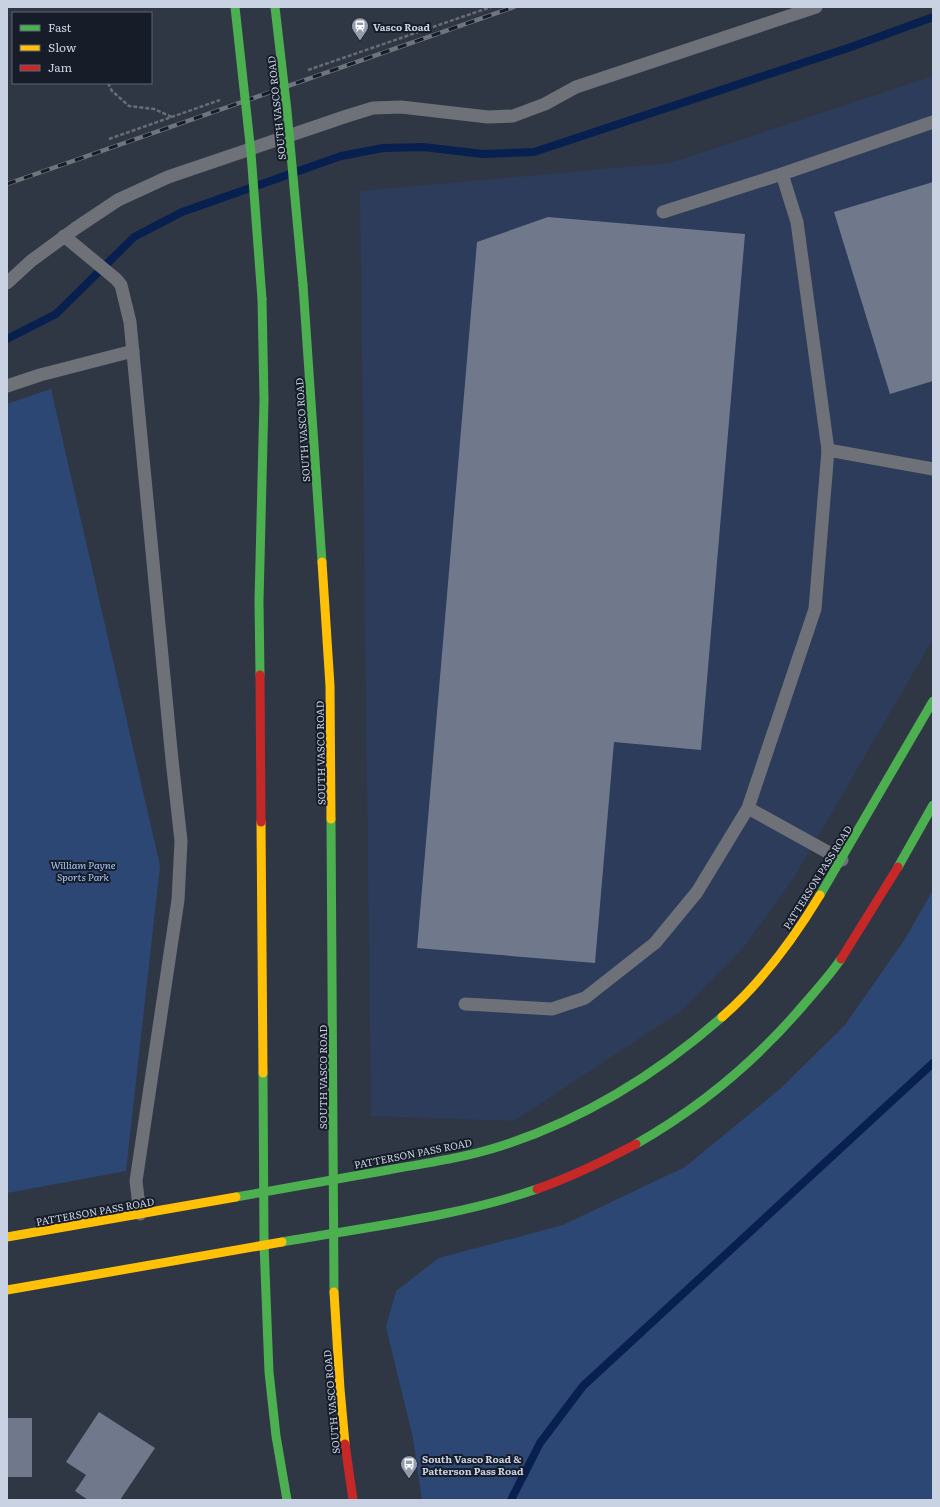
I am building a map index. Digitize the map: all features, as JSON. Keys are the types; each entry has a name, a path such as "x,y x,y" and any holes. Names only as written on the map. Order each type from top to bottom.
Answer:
{"main road":[{"path":"235,7 256,196 262,299 264,400 259,601 264,1244 269,1372 276,1436 287,1500"},
{"name":"SOUTH VASCO ROAD","path":"275,7 294,176 303,285 330,686 333,1277 337,1364 342,1419 353,1500"},
{"name":"PATTERSON PASS ROAD","path":"7,1237 457,1158 512,1142 598,1105 684,1049 728,1012 758,979 798,929 816,902 842,860 933,701"},
{"path":"7,1290 429,1216 476,1206 565,1179 611,1158 653,1134 695,1106 733,1077 773,1040 805,1005 836,967 871,912 933,805"}],"lane":[{"path":"7,283 31,261 64,236 118,200 168,177 373,108 401,107 488,117 514,116 545,104 576,87 816,7"},
{"path":"663,212 782,174 933,122"},
{"path":"465,1004 552,1009 585,998 655,943 697,892 748,808 815,609 828,450 797,222 782,174"},
{"path":"64,236 116,279 121,285 130,322 181,841 178,900 136,1181 140,1214"},
{"path":"7,386 40,375 133,351"},
{"path":"828,450 933,469"},
{"path":"748,808 842,860"}],"path":[{"path":"108,84 112,91 129,106 154,109 172,117"}],"shaded area":[{"path":"933,76 933,639 793,879 744,947 681,1011 514,1121 371,1116 360,191 670,163"}],"green space":[{"name":"William Payne Sports Park","path":"51,389 160,866 126,1171 7,1193 7,404"},
{"path":"933,890 933,1500 422,1500 413,1438 386,1327 396,1291 439,1258 563,1225 685,1167 780,1089 845,1025 905,939"}],"building":[{"path":"933,182 933,381 890,394 834,212"},
{"path":"548,217 745,234 701,750 614,742 595,963 417,948 477,242"},
{"path":"99,1412 155,1448 120,1500 88,1500 75,1491 86,1475 66,1462"},
{"path":"7,1418 32,1418 32,1477 7,1477"}],"waterway":[{"path":"7,339 56,314 134,237 182,212 341,156 383,148 423,147 483,154 534,152 854,46 933,17"},
{"path":"511,1500 540,1443 583,1386 933,1063"}],"railway":[{"path":"7,184 514,7"}],"traffic: fast":[{"path":"235,7 251,153 262,299"},
{"path":"275,7 287,111 303,285"},
{"path":"303,285 322,562"},
{"path":"260,675 259,601 264,400 262,299"},
{"path":"820,895 933,701"},
{"path":"898,867 933,805"},
{"path":"331,819 334,1292"},
{"path":"636,1144 660,1130 706,1098 748,1062 788,1023 841,959"},
{"path":"236,1197 459,1157 501,1146 531,1135 561,1123 618,1093 672,1057 722,1017"},
{"path":"263,1073 264,1244 269,1372 276,1436 287,1500"},
{"path":"282,1242 443,1214 506,1199 537,1189"}],"traffic: slow":[{"path":"322,562 330,686 331,819"},
{"path":"261,822 263,1073"},
{"path":"722,1017 750,990 776,960 820,895"},
{"path":"7,1237 236,1197"},
{"path":"7,1290 282,1242"},
{"path":"334,1292 345,1444"}],"traffic: jam":[{"path":"260,675 261,822"},
{"path":"841,959 898,867"},
{"path":"537,1189 612,1157 636,1144"},
{"path":"345,1444 353,1500"}],"place":[{"name":"Vasco Road","path":"360,41"},
{"name":"South Vasco Road & Patterson Pass Road","path":"409,1479"}]}
